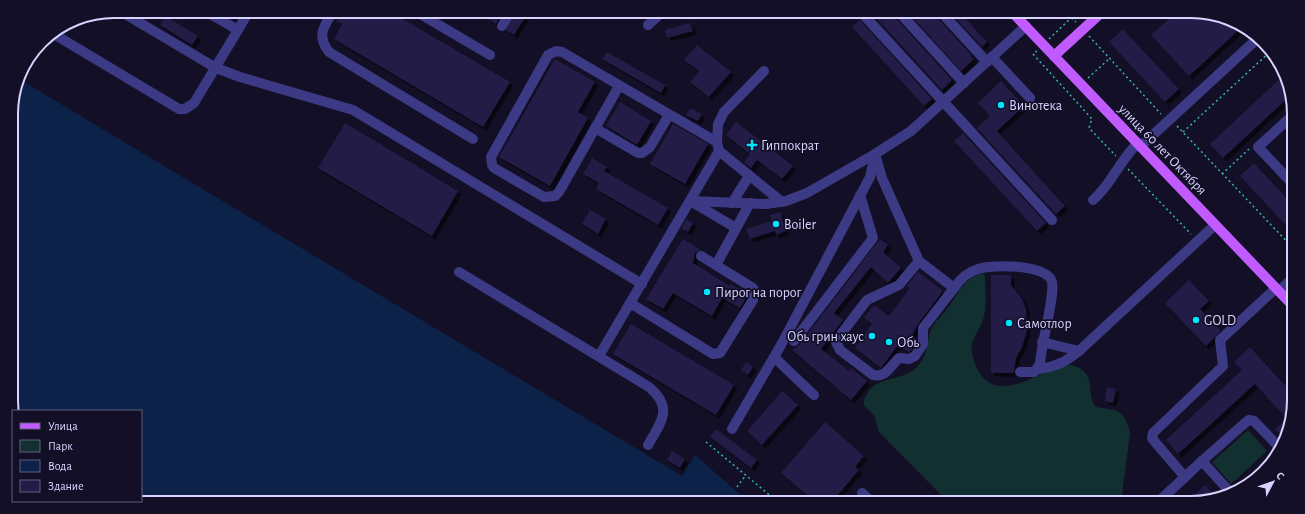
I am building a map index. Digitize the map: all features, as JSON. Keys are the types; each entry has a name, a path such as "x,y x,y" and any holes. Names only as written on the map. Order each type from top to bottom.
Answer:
{"main road":[{"name":"улица 60 лет Октября","path":"1018,18 1287,300"},
{"path":"1054,56 1095,18"}],"street":[{"path":"132,18 216,68 240,77 352,110 642,284"},
{"path":"217,18 238,30"},
{"path":"58,36 178,109 185,109 194,104 245,18"},
{"path":"330,18 321,36 323,44 329,52 473,139"},
{"path":"427,18 490,55"},
{"path":"502,26 507,18"},
{"path":"648,25 656,18"},
{"path":"866,18 1052,220"},
{"path":"904,18 964,83"},
{"path":"947,18 1030,98"},
{"path":"691,201 750,204 782,202 807,193 875,154 911,130 1026,26"},
{"path":"1094,200 1106,186 1121,162 1254,41"},
{"path":"619,86 559,192 555,196 544,197 494,168 492,165 491,157 548,56 552,53 562,52 669,115 718,147 749,176 782,202"},
{"path":"599,356 691,201 718,147 718,124 724,112 764,72"},
{"path":"595,128 638,153 642,153 650,147 669,115"},
{"path":"1287,120 1258,147 1287,178"},
{"path":"732,429 791,327 860,195 873,169 875,154"},
{"path":"875,154 882,178 919,261 954,288"},
{"path":"732,203 749,176"},
{"path":"794,341 873,238 860,195"},
{"path":"691,201 736,228"},
{"path":"716,265 750,204"},
{"path":"1020,372 1029,373 1038,369 1052,367 1063,363 1079,351 1215,225"},
{"path":"630,303 713,354 720,353 753,300 755,292 753,288 701,256"},
{"path":"919,261 899,285 867,300 836,342 840,350 872,375 877,376 886,373 899,358 909,359 915,356 923,344 923,328 954,288 969,273 985,267 1028,267 1047,274 1051,278 1052,290 1038,369"},
{"path":"459,272 649,386 661,399 664,413 663,419 648,445"},
{"path":"1185,477 1152,438 1153,432 1223,366 1220,340 1277,289 1287,282"},
{"path":"791,327 801,333"},
{"path":"1042,342 1079,351"},
{"path":"774,357 814,395"},
{"path":"1165,496 1249,420 1254,421 1276,444"},
{"path":"1202,461 1227,489"},
{"path":"862,493 865,496"}],"path":[{"path":"1071,18 1072,19 1033,54 1092,119 1089,128 1198,241"},
{"path":"1094,42 1158,113"},
{"path":"1267,55 1183,132 1287,242"},
{"path":"1088,78 1109,59"},
{"path":"1222,174 1248,149 1258,147"},
{"path":"706,442 771,496"},
{"path":"737,487 746,475"}],"green space":[{"path":"982,273 985,276 985,311 982,323 972,344 972,354 981,375 988,382 999,386 1010,386 1066,365 1075,366 1082,370 1089,380 1091,397 1096,407 1119,412 1126,419 1128,425 1130,433 1122,496 942,496 879,432 874,415 864,405 864,399 867,393 875,385 906,374 917,366 924,356 930,332 935,323 947,309 961,288 969,279"},
{"path":"1248,430 1267,451 1255,462 1253,462 1253,464 1231,484 1212,462"}],"water":[{"path":"23,82 682,476 695,455 742,496 142,496 142,410 19,410 18,107"}],"building":[{"path":"164,18 168,18 198,36 192,45 160,25"},
{"path":"338,18 401,18 510,82 483,127 334,39 342,24 336,21"},
{"path":"488,18 499,18 496,24"},
{"path":"513,18 525,18 514,35 506,30"},
{"path":"876,18 896,18 952,80 942,90"},
{"path":"913,18 938,18 972,56 971,57 974,59 961,71"},
{"path":"955,18 965,18 987,42 982,47"},
{"path":"1170,18 1210,20 1222,23 1238,30 1189,76 1151,35"},
{"path":"860,20 932,99 924,106 852,27"},
{"path":"690,23 693,31 667,38 665,30"},
{"path":"1123,29 1179,89 1165,102 1109,42"},
{"path":"697,45 731,72 709,97 690,82 699,71 684,60"},
{"path":"607,52 665,85 661,93 602,59"},
{"path":"555,59 595,82 578,112 588,118 550,186 499,157"},
{"path":"1280,78 1286,100 1223,158 1210,144"},
{"path":"1001,81 1024,106 997,131 1065,206 1056,214 977,128 990,116 978,103"},
{"path":"620,102 651,121 637,145 606,126"},
{"path":"690,108 702,114 698,121 686,115"},
{"name":"Гиппократ","path":"736,122 793,166 782,179 757,160 751,168 744,162 750,154 726,135"},
{"path":"345,123 458,191 432,236 318,168"},
{"path":"673,124 708,144 685,184 650,164"},
{"path":"963,133 1046,223 1037,231 954,141"},
{"path":"592,158 607,167 604,171 668,208 658,225 596,189 599,183 583,174"},
{"path":"1254,163 1287,199 1287,227 1240,176"},
{"path":"590,210 606,219 598,234 582,224"},
{"path":"780,212 786,231 776,235 775,231 750,239 746,229 772,221 770,215"},
{"path":"687,219 693,223 688,232 681,228"},
{"path":"683,239 701,250 695,253 693,263 730,286 731,284 748,294 740,308 722,298 712,316 673,293 663,309 646,299"},
{"path":"880,239 888,245 883,252 901,268 888,283 871,267 834,313 843,320 821,349 849,371 851,368 867,381 851,400 792,350 799,345"},
{"path":"918,272 943,291 918,324 912,335 916,339 916,342 911,351 908,352 898,345 881,368 855,348 872,324 864,318 874,305 889,316 910,288 907,286"},
{"name":"Самотлор","path":"991,275 1011,275 1011,285 1022,299 1026,309 1027,331 1022,347 1016,358 1014,373 991,373"},
{"name":"GOLD","path":"1189,280 1209,301 1200,309 1221,331 1206,346 1165,303"},
{"path":"631,324 734,385 716,415 613,354"},
{"path":"1250,347 1287,387 1285,417 1255,384 1178,454 1166,440 1242,370 1234,362"},
{"path":"746,362 753,367 748,375 741,370"},
{"path":"1107,387 1116,389 1113,403 1105,401"},
{"path":"782,391 798,405 762,445 747,431"},
{"path":"1285,421 1280,435 1275,429"},
{"path":"825,422 864,456 855,467 859,470 837,496 808,496 781,473"},
{"path":"716,429 757,460 751,468 710,437"},
{"path":"672,451 685,459 680,468 667,460"},
{"path":"1205,485 1213,493 1198,496 1193,496"}],"place":[{"name":"Винотека","path":"1001,105"},
{"name":"Гиппократ","path":"752,145"},
{"name":"Boiler","path":"776,224"},
{"name":"Пирог на порог","path":"707,292"},
{"name":"GOLD","path":"1196,320"},
{"name":"Самотлор","path":"1009,323"},
{"name":"Обь грин хаус","path":"872,336"},
{"name":"Обь","path":"889,342"}]}
